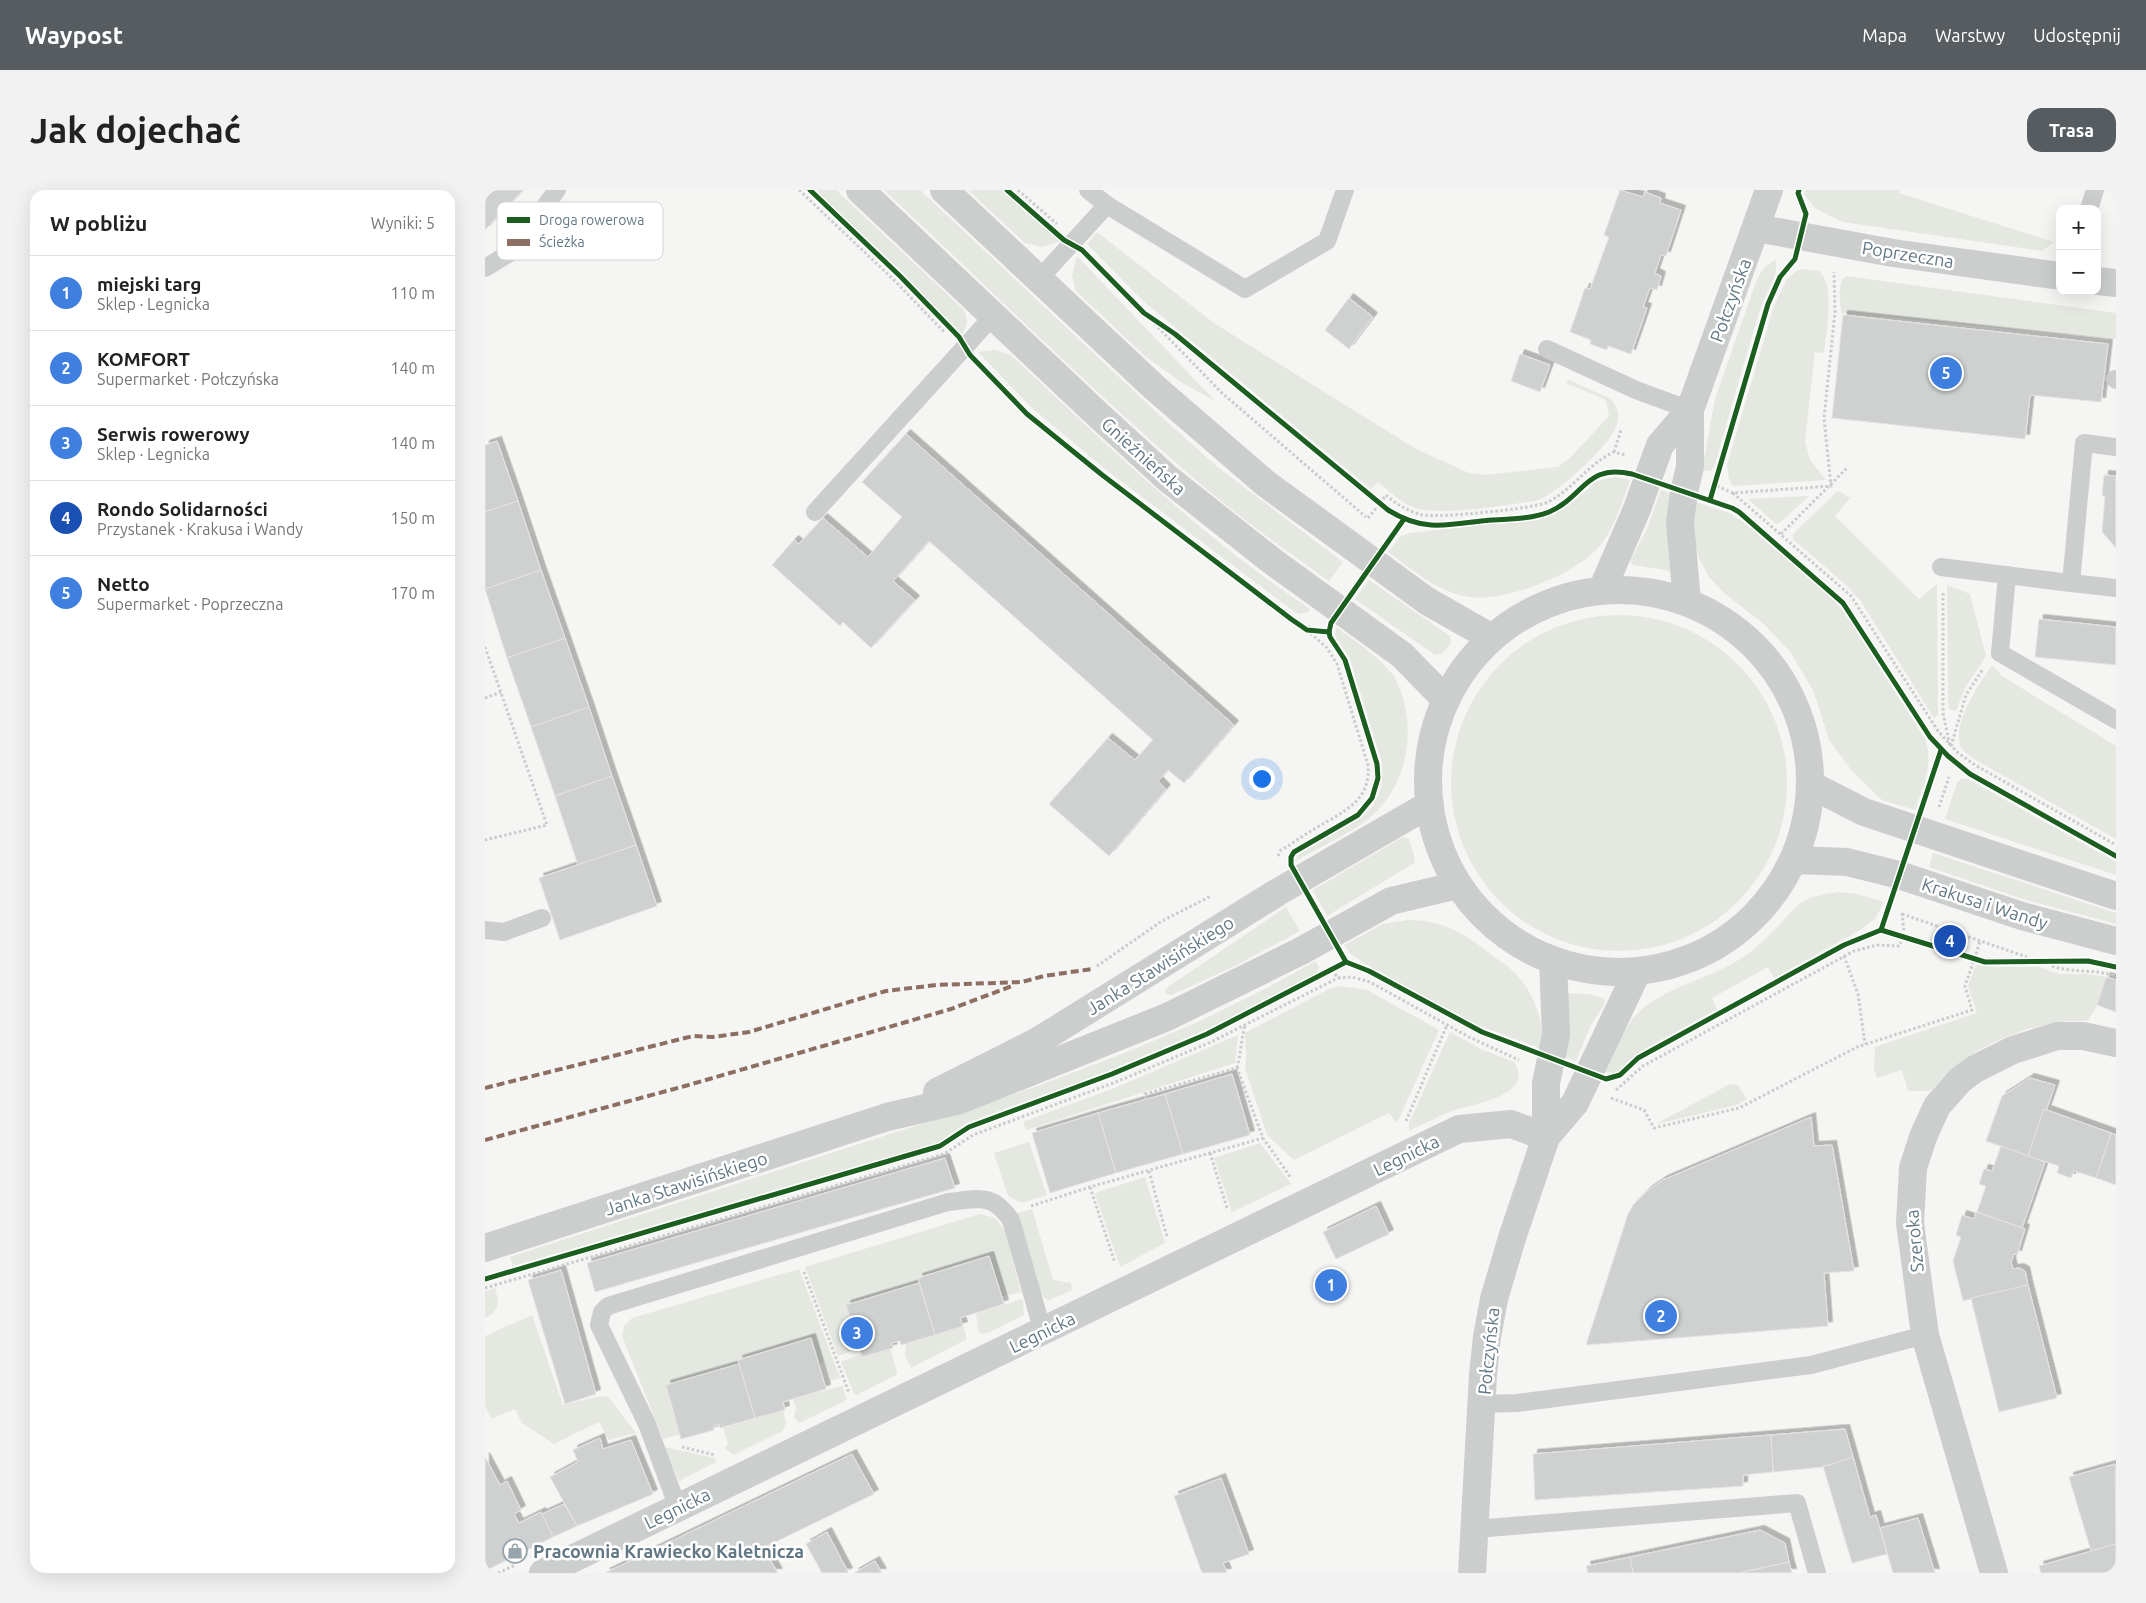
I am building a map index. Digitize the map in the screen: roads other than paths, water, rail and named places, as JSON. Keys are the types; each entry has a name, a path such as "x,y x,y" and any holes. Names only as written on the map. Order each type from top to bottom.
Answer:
{"street":[{"name":"Gnieźnieńska","path":"860,190 1167,478 1257,550 1402,655 1446,700"},
{"path":"944,190 1155,388 1265,483 1427,601 1492,638"},
{"name":"Połczyńska","path":"1687,602 1680,522 1690,467 1690,410 1769,190"},
{"name":"Poprzeczna","path":"1756,228 1893,253 2056,275"},
{"path":"2101,281 2116,283"},
{"name":"Połczyńska","path":"1602,590 1637,509 1660,445 1690,410"},
{"path":"1602,590 1645,591 1687,602 1729,624 1764,656 1790,694 1806,739 1811,785 1806,823 1794,860 1774,894 1747,924 1714,947 1677,964 1637,972 1594,970 1553,961 1525,948 1500,930 1477,909 1458,885 1439,846 1429,804 1429,769 1434,734 1446,700 1466,667 1492,638 1525,614 1562,598 1602,590"},
{"path":"1811,785 1864,812 2116,896"},
{"name":"Janka Stawisińskiego","path":"887,1117 1038,1041 1278,892 1429,804"},
{"name":"Krakusa i Wandy","path":"1794,860 1847,862 1899,875 2022,916 2116,942"},
{"name":"Janka Stawisińskiego","path":"485,1248 887,1117 960,1100 1116,1038 1220,992 1391,902 1458,885"},
{"name":"Połczyńska","path":"1472,1573 1483,1375 1494,1299 1512,1238 1546,1137 1546,1083 1556,1035 1553,961"},
{"name":"Połczyńska","path":"1546,1137 1575,1103 1637,972"},
{"name":"Szeroka","path":"1995,1573 1925,1335 1910,1224 1913,1168 1929,1121 1937,1106 1960,1080 1975,1069 2013,1050 2057,1036 2083,1036 2116,1042"},
{"name":"Legnicka","path":"543,1573 1459,1129 1511,1124 1546,1137"}],"lane":[{"path":"548,202 557,190"},
{"path":"1088,190 1107,205 1245,289 1327,241 1345,190"},
{"path":"2090,205 2095,190"},
{"path":"1039,279 1107,205"},
{"path":"485,268 498,260"},
{"path":"815,512 993,316"},
{"path":"1547,349 1636,390 1690,410"},
{"path":"2071,583 2084,443 2116,447"},
{"path":"1941,567 2116,588"},
{"path":"2007,575 2000,653 2116,720"},
{"path":"485,930 504,932 542,918"},
{"path":"679,1508 653,1441 599,1325 603,1312 608,1306 948,1202 983,1198 1000,1205 1011,1220 1043,1332"},
{"path":"1482,1404 1517,1403 1811,1365 1925,1335"},
{"path":"1475,1529 1797,1504 1817,1573"}],"place":[{"name":"Netto","path":"1946,373"},
{"name":"Rondo Solidarności","path":"1950,941"},
{"name":"miejski targ","path":"1331,1285"},
{"name":"KOMFORT","path":"1661,1316"},
{"name":"Serwis rowerowy","path":"857,1333"},
{"name":"Pracownia Krawiecko Kaletnicza","path":"515,1551"}]}
